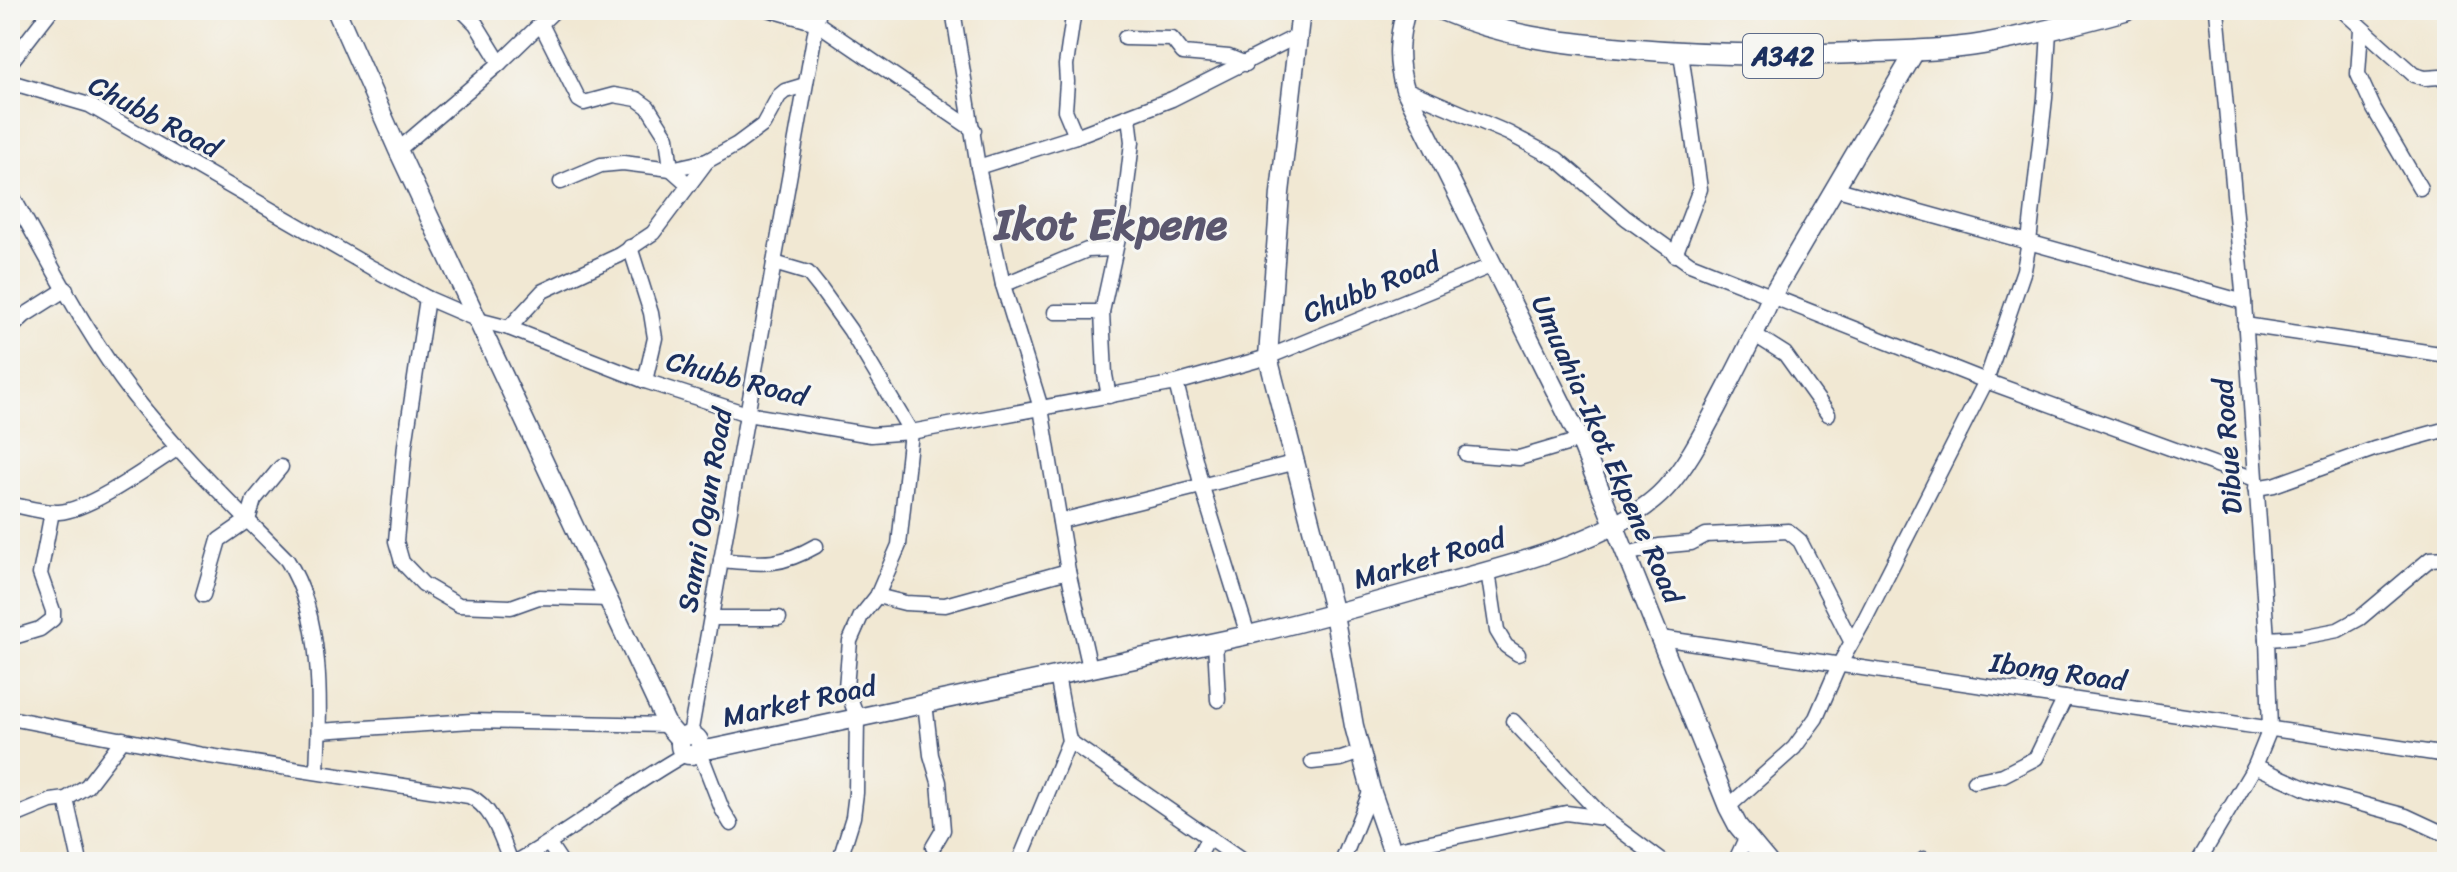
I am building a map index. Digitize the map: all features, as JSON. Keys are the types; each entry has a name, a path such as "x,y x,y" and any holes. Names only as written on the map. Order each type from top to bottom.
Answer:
{"highway":[{"name":"A342","path":"1442,10 1508,34 1570,43 1681,53 1774,56 1980,45 2049,31 2125,10"}],"main road":[{"path":"336,10 398,150 667,725 689,745"},
{"path":"1301,10 1280,193 1268,357 1334,614 1354,726 1371,790 1395,856"},
{"name":"Umuahia-Ikot Ekpene Road","path":"1406,10 1398,56 1405,89 1580,440 1728,807 1738,826 1768,862"},
{"name":"Market Road","path":"689,745 711,749 1248,635 1488,571 1615,526 1664,491 1682,469 1755,335 1771,297 1916,50"}],"street":[{"path":"10,63 51,10"},
{"path":"462,10 476,24 500,63"},
{"path":"398,150 500,63 555,10"},
{"path":"771,10 818,16 974,130"},
{"path":"953,10 978,167 1003,285 1041,408 1068,571 1090,668"},
{"path":"1074,10 1066,65 1065,110 1076,136"},
{"name":"Dibue Road","path":"2198,862 2255,766 2270,729 2267,639 2244,302 2217,10"},
{"path":"2342,10 2414,75 2440,77 2447,83"},
{"name":"Sanni Ogun Road","path":"689,745 818,16"},
{"path":"541,24 579,100 584,103 614,95 637,99 648,107 667,137 671,169 689,185"},
{"path":"2361,29 2358,74 2374,109 2420,188"},
{"path":"1728,807 1801,739 1816,718 1851,641 1872,606 1986,381 2024,270 2045,98 2049,31"},
{"path":"978,167 1076,136 1172,99 1297,36"},
{"path":"1125,38 1172,39 1183,53 1229,57 1246,64"},
{"path":"1675,255 1700,189 1681,53"},
{"name":"Chubb Road","path":"10,82 89,105 427,298 478,320 509,328 645,381 747,414 871,435 911,432 1176,383 1268,357 1493,265"},
{"path":"561,182 601,165 623,163 671,169 707,161 763,125 785,91 805,85"},
{"path":"1405,89 1508,133 1557,159 1626,218 1690,264 2256,483 2274,485 2374,449 2447,429"},
{"path":"1109,396 1102,312 1124,211 1132,142 1129,116"},
{"path":"509,328 543,291 620,255 653,233 707,161"},
{"path":"1834,188 2244,302"},
{"path":"10,192 132,394 178,448 287,560 302,588 315,650 319,731 317,771"},
{"path":"630,247 651,313 655,338 645,381"},
{"path":"1003,285 1087,250 1115,249"},
{"path":"774,263 808,273 850,330 911,432 899,545 877,596 861,616 850,641 846,687 857,717 856,793 853,817 839,862"},
{"path":"10,329 25,315 66,289"},
{"path":"427,298 405,445 396,541 402,562 423,584 459,605 511,607 539,597 609,599"},
{"path":"1055,312 1102,312"},
{"path":"2245,325 2447,355"},
{"path":"1755,335 1785,354 1828,414"},
{"path":"1176,383 1202,487 1248,635"},
{"path":"1466,454 1519,458 1580,440"},
{"path":"10,504 63,512 87,502 178,448"},
{"path":"1060,521 1297,462"},
{"path":"203,595 219,540 248,520 254,500 281,467"},
{"path":"10,638 40,629 53,619 40,574 52,512"},
{"path":"1627,554 1659,546 1691,543 1706,535 1788,531 1800,541 1851,641"},
{"path":"721,560 766,564 794,558 816,546"},
{"path":"2267,639 2338,630 2370,610 2430,559 2447,558"},
{"path":"877,596 905,603 945,605 1068,571"},
{"path":"1488,571 1497,631 1506,646 1518,654"},
{"path":"711,618 779,618"},
{"name":"Ibong Road","path":"1661,638 2447,755"},
{"path":"1215,641 1218,700"},
{"path":"1019,862 1069,741 1057,675"},
{"path":"1974,781 2003,775 2036,758 2065,698"},
{"path":"925,703 931,755 939,782 943,830 933,847"},
{"path":"10,718 203,755 469,796 486,809 513,862 549,844 689,745 731,824"},
{"path":"319,731 472,721 667,725"},
{"path":"1513,721 1583,807 1604,818 1663,862"},
{"path":"10,818 51,801 66,799 87,786 123,739"},
{"path":"1069,741 1244,862"},
{"path":"1312,762 1341,759 1361,752"},
{"path":"2255,766 2309,790 2406,816 2447,835"},
{"path":"1342,862 1371,790"},
{"path":"66,799 80,862"},
{"path":"1395,856 1583,807"},
{"path":"1735,862 1747,836"},
{"path":"1196,862 1209,837"},
{"path":"549,844 561,862"}],"district":[{"name":"Ikot Ekpene","path":"1111,224"}]}
